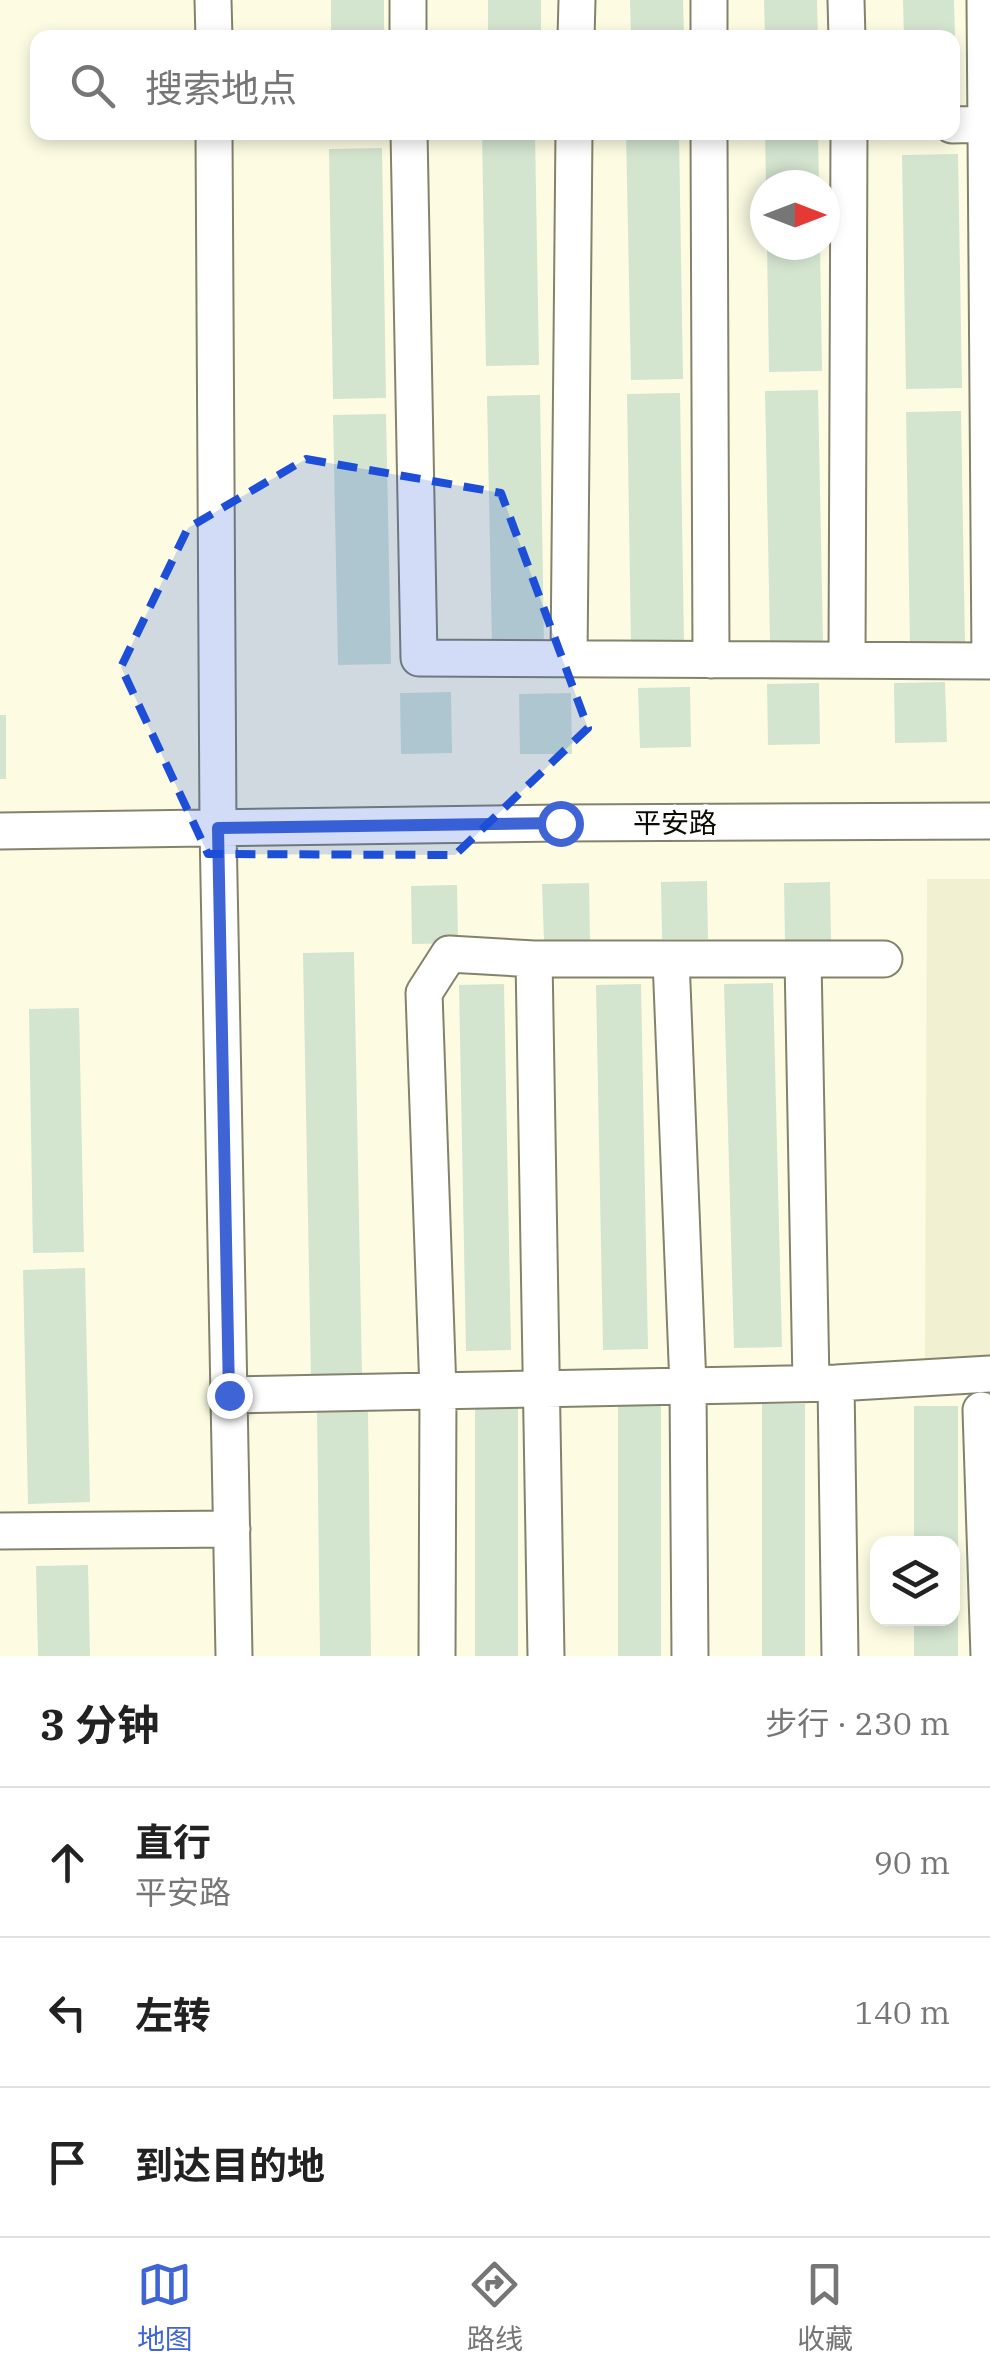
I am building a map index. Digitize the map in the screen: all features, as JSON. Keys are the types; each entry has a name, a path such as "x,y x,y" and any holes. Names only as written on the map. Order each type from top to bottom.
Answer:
{"street":[{"path":"214,0 214,30"},
{"path":"408,0 408,30"},
{"path":"576,30 577,0"},
{"path":"708,0 709,30"},
{"path":"846,0 847,30"},
{"path":"409,140 418,658 990,661 976,125 985,0"},
{"path":"214,140 218,828 234,1656"},
{"path":"568,659 574,140"},
{"path":"709,140 710,660"},
{"path":"847,660 849,140"},
{"name":"平安路","path":"0,831 990,822"},
{"path":"438,1656 438,1391 424,993 449,954 534,959 884,959"},
{"path":"534,959 546,1656"},
{"path":"671,959 688,1386 690,1656"},
{"path":"803,959 840,1656"},
{"path":"229,1395 824,1383 990,1374"},
{"path":"981,1410 989,1656"},
{"path":"0,1531 232,1529"}],"highlighted area":[{"path":"306,459 501,493 588,728 455,855 208,854 121,667 188,528"}],"shaded area":[{"path":"927,879 990,879 990,1361 925,1363"}],"building":[{"path":"331,0 384,0 384,30 331,30"},
{"path":"488,0 541,0 541,30 488,30"},
{"path":"630,0 683,0 684,30 631,30"},
{"path":"764,0 817,0 818,30 765,30"},
{"path":"903,0 954,0 955,30 904,30"},
{"path":"482,140 535,140 539,365 486,366"},
{"path":"626,140 679,140 683,379 631,380"},
{"path":"765,140 818,140 819,170 766,170"},
{"path":"382,148 386,398 333,399 329,149"},
{"path":"958,154 962,388 906,389 902,155"},
{"path":"767,260 820,260 822,371 769,372"},
{"path":"818,390 823,641 770,642 765,391"},
{"path":"680,393 684,644 631,645 627,394"},
{"path":"540,395 544,646 492,647 487,396"},
{"path":"961,411 965,646 910,646 906,412"},
{"path":"386,414 391,664 338,665 333,415"},
{"path":"945,682 947,742 895,743 894,683"},
{"path":"819,683 820,744 768,745 767,684"},
{"path":"690,687 691,747 640,748 638,688"},
{"path":"451,692 452,753 401,754 400,693"},
{"path":"571,693 572,754 520,754 519,694"},
{"path":"0,715 6,715 6,779 0,779"},
{"path":"707,881 708,939 662,939 661,882"},
{"path":"830,882 831,940 785,941 784,883"},
{"path":"589,883 590,940 544,941 542,884"},
{"path":"457,885 458,943 412,944 411,886"},
{"path":"354,952 362,1376 311,1377 303,953"},
{"path":"773,983 782,1347 734,1348 724,984"},
{"path":"504,984 511,1350 466,1351 459,985"},
{"path":"641,984 648,1349 603,1350 596,985"},
{"path":"79,1008 84,1252 33,1253 29,1009"},
{"path":"85,1268 90,1502 28,1504 23,1270"},
{"path":"618,1402 661,1402 661,1656 618,1656"},
{"path":"762,1404 805,1404 805,1656 762,1656"},
{"path":"475,1406 518,1406 518,1656 475,1656"},
{"path":"914,1406 958,1406 958,1536 914,1536"},
{"path":"368,1407 371,1656 320,1656 317,1408"},
{"path":"88,1565 90,1656 38,1656 36,1566"},
{"path":"914,1626 958,1626 958,1656 914,1656"}],"route":[{"path":"229,1395 218,828 560,823"}]}
